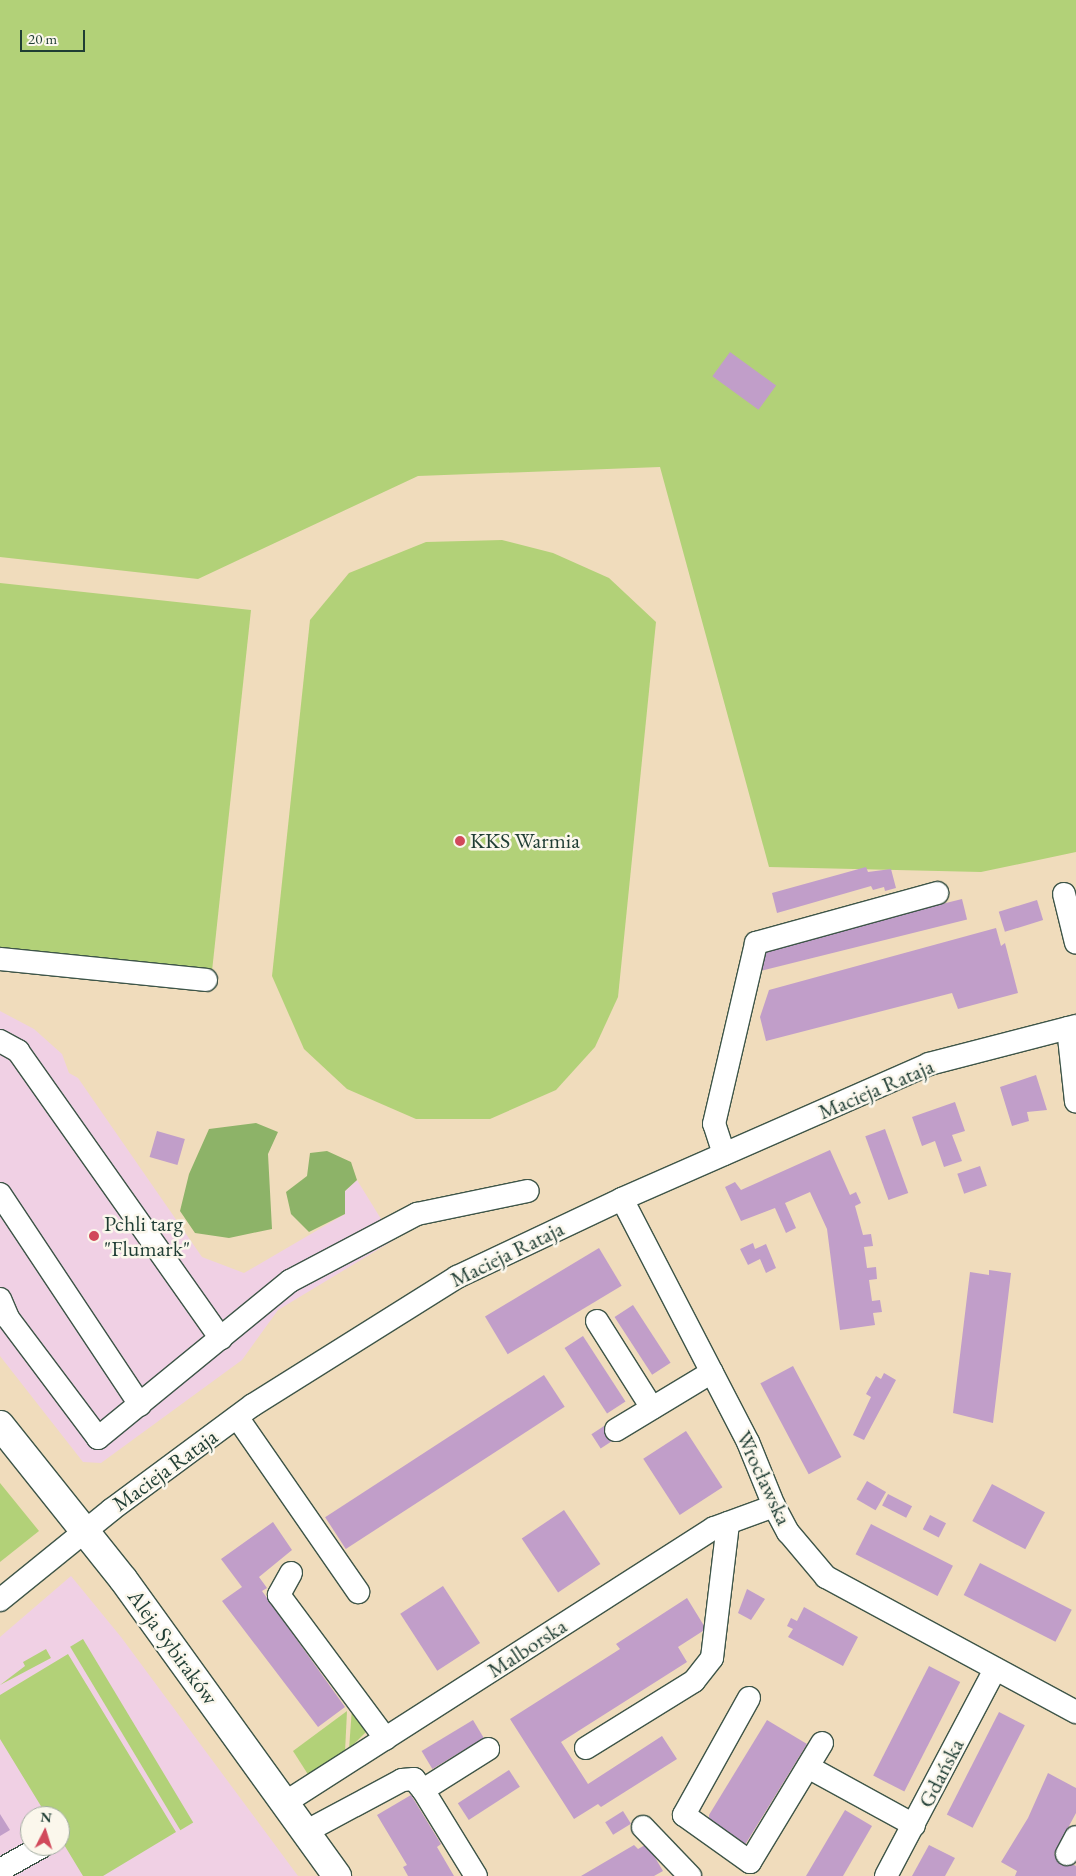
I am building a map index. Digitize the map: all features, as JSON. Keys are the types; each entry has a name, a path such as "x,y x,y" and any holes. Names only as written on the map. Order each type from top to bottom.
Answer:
{"main road":[{"name":"Aleja Sybiraków","path":"0,1425 86,1531 286,1802 338,1876"}],"street":[{"path":"724,1154 714,1124 756,943 937,893"},
{"path":"1064,894 1076,943"},
{"path":"0,959 206,980"},
{"path":"1072,1027 1076,1102"},
{"name":"Macieja Rataja","path":"0,1600 86,1531 237,1417 457,1277 622,1198 929,1064 1072,1027"},
{"path":"0,1041 18,1051 221,1340"},
{"path":"0,1298 8,1318 98,1438 221,1340 290,1281 417,1214 528,1191"},
{"path":"0,1194 140,1405"},
{"name":"Wrocławska","path":"622,1198 748,1442 774,1506 788,1532 826,1577 1076,1712"},
{"path":"597,1321 652,1408"},
{"path":"616,1430 712,1372"},
{"path":"237,1417 358,1592"},
{"name":"Malborska","path":"286,1802 721,1525 774,1506"},
{"path":"586,1748 694,1681 712,1658 721,1525"},
{"path":"290,1574 279,1595 386,1739"},
{"name":"Gdańska","path":"886,1876 995,1669"},
{"path":"749,1698 684,1815 750,1862 822,1744"},
{"path":"423,1790 488,1748"},
{"path":"808,1767 914,1825"},
{"path":"307,1831 402,1780 414,1779 423,1790 476,1876"},
{"path":"642,1827 690,1876"},
{"path":"0,1870 25,1856"}],"shaded area":[{"name":"Pchli targ \"Flumark\"","path":"0,1011 34,1029 62,1054 69,1073 78,1078 202,1257 244,1273 345,1214 345,1191 357,1180 394,1240 278,1310 242,1360 101,1463 83,1462 0,1356"},
{"path":"71,1576 121,1637 298,1876 0,1876 0,1637"}],"green space":[{"path":"0,0 1076,0 1076,852 981,872 769,867 660,467 418,476 198,579 0,557"},
{"name":"KKS Warmia","path":"502,540 553,553 609,578 656,622 618,997 595,1047 556,1090 490,1119 416,1119 347,1089 304,1049 272,976 310,620 349,573 426,542"},
{"path":"0,583 251,610 212,971 0,949"},
{"path":"256,1123 278,1132 268,1154 272,1229 229,1238 195,1233 180,1211 189,1174 209,1129"},
{"path":"327,1151 351,1162 357,1180 345,1191 345,1214 309,1232 291,1214 286,1192 307,1176 310,1153"},
{"path":"0,1483 39,1531 0,1562"},
{"path":"83,1639 193,1822 180,1830 70,1647"},
{"path":"46,1649 51,1658 0,1685 25,1666 23,1662"},
{"path":"68,1654 176,1832 103,1876 83,1876 70,1855 70,1806 41,1806 0,1739 0,1695"},
{"path":"352,1708 366,1723 366,1732 349,1749"},
{"path":"347,1711 345,1752 309,1776 293,1751"}],"building":[{"path":"730,352 776,386 758,410 712,376"},
{"path":"866,867 868,872 891,869 896,888 885,891 884,887 873,890 871,886 777,913 772,893"},
{"path":"962,899 967,919 762,970 757,950"},
{"path":"1037,900 1043,920 1005,932 999,912"},
{"path":"996,928 1001,946 1005,943 1018,993 958,1009 952,993 766,1041 760,1017 769,990"},
{"path":"1036,1075 1047,1110 1027,1112 1029,1121 1012,1126 1000,1087"},
{"path":"955,1102 965,1131 952,1135 962,1161 944,1167 935,1141 922,1146 912,1117"},
{"path":"885,1129 908,1193 889,1200 865,1136"},
{"path":"157,1131 185,1139 177,1165 150,1157"},
{"path":"830,1150 850,1195 856,1192 861,1203 855,1206 863,1235 871,1234 873,1246 864,1247 867,1268 876,1267 877,1279 869,1280 872,1301 880,1300 882,1312 873,1313 875,1325 840,1330 827,1229 810,1192 785,1203 796,1228 786,1233 775,1208 741,1221 725,1187 735,1182 741,1190"},
{"path":"980,1166 987,1186 964,1194 957,1174"},
{"path":"753,1243 755,1249 766,1244 776,1268 766,1273 760,1259 748,1265 740,1249"},
{"path":"599,1248 622,1286 508,1354 485,1317"},
{"path":"989,1270 1011,1273 993,1423 953,1413 970,1272 989,1275"},
{"path":"633,1305 671,1363 652,1375 615,1317"},
{"path":"583,1336 625,1401 607,1413 565,1348"},
{"path":"793,1366 841,1457 809,1474 760,1383"},
{"path":"884,1373 896,1380 864,1440 853,1435 871,1397 866,1394 876,1376 881,1379"},
{"path":"544,1375 565,1407 346,1549 325,1517"},
{"path":"604,1426 613,1440 601,1448 591,1434"},
{"path":"686,1431 722,1487 680,1515 643,1459"},
{"path":"867,1481 886,1492 876,1510 856,1499"},
{"path":"992,1484 1045,1512 1025,1549 972,1521"},
{"path":"888,1494 912,1506 906,1518 882,1506"},
{"path":"564,1510 600,1564 558,1592 522,1539"},
{"path":"930,1515 946,1523 939,1537 923,1529"},
{"path":"273,1522 292,1550 259,1577 267,1588 262,1591 345,1707 318,1727 222,1601 242,1587 221,1559"},
{"path":"871,1524 953,1566 938,1596 856,1554"},
{"path":"980,1563 1072,1610 1055,1642 964,1595"},
{"path":"443,1586 480,1643 437,1671 400,1614"},
{"path":"747,1589 765,1599 751,1620 738,1613"},
{"path":"687,1598 706,1629 678,1647 687,1662 561,1742 588,1784 662,1736 677,1759 601,1807 598,1804 574,1819 510,1719 620,1649 616,1644"},
{"path":"804,1607 858,1637 843,1666 788,1637 793,1629 787,1626 791,1618 797,1621"},
{"path":"929,1666 960,1682 904,1791 873,1776"},
{"path":"999,1712 1025,1725 973,1828 947,1814"},
{"path":"473,1720 484,1738 432,1769 422,1751"},
{"path":"767,1720 807,1744 743,1848 709,1822 709,1815"},
{"path":"509,1770 520,1787 469,1820 458,1803"},
{"path":"1048,1773 1076,1788 1076,1813 1054,1854 1076,1866 1076,1876 1015,1876 1017,1871 1001,1862 1028,1818"},
{"path":"411,1795 441,1844 437,1847 454,1876 408,1876 403,1867 407,1865 377,1815"},
{"path":"845,1810 872,1826 843,1876 806,1876"},
{"path":"623,1811 631,1824 613,1835 605,1822"},
{"path":"0,1814 10,1830 0,1836"},
{"path":"647,1844 663,1871 654,1876 581,1876 634,1845 638,1849"},
{"path":"929,1845 955,1858 945,1876 912,1876"}],"place":[{"name":"KKS Warmia","path":"460,841"},
{"name":"Pchli targ \"Flumark\"","path":"94,1236"}]}
